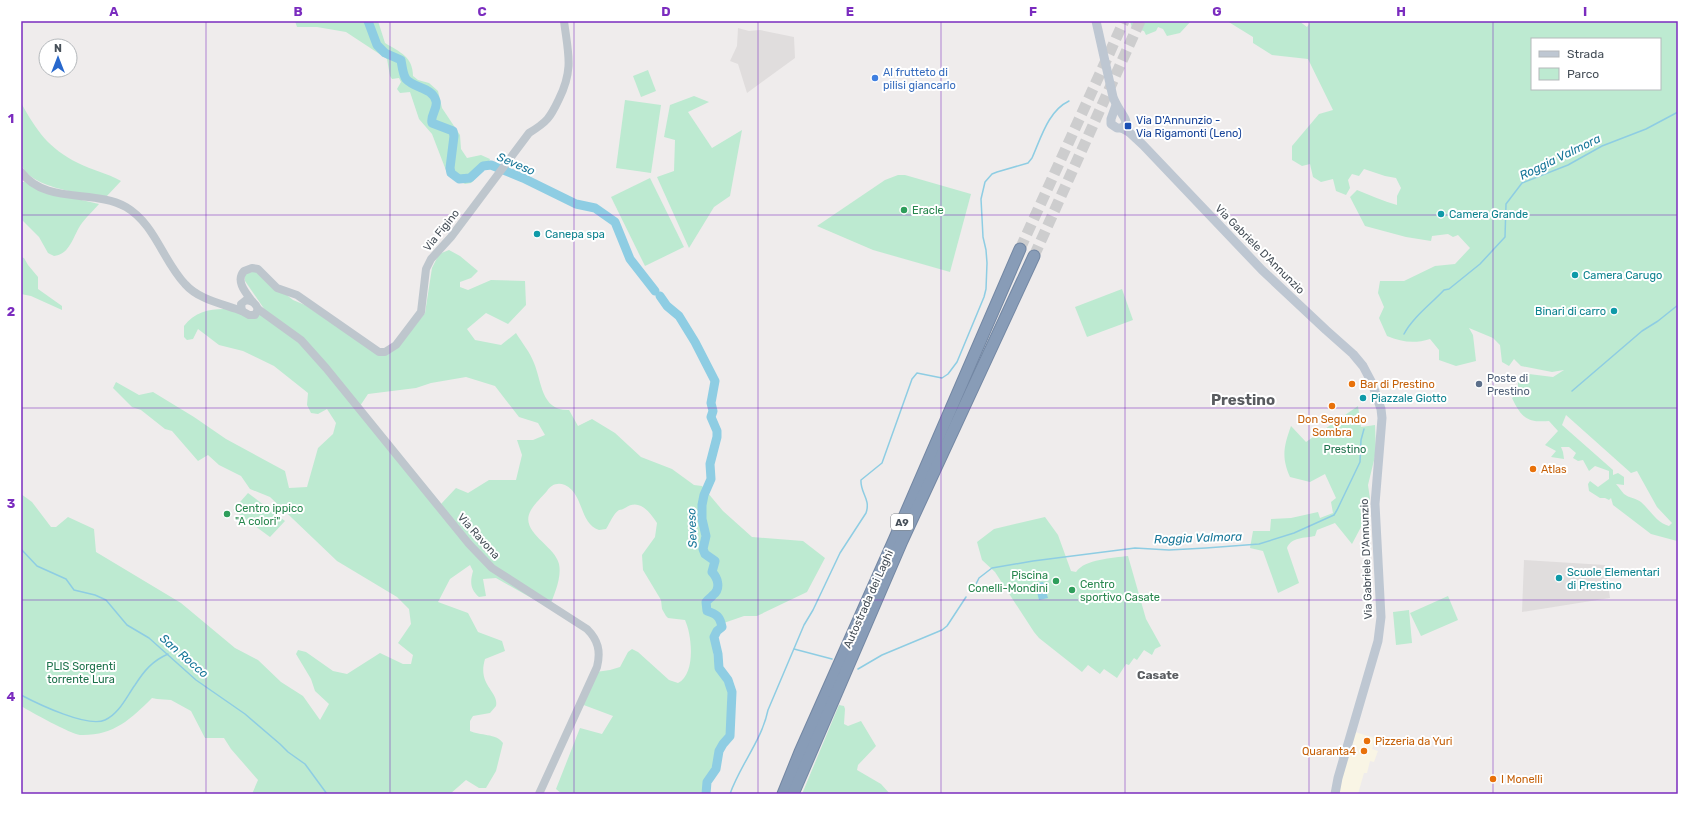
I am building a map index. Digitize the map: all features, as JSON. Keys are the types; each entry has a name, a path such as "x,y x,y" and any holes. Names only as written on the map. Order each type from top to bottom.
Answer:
{"highway":[{"name":"Autostrada dei Laghi","path":"783,794 1020,249"},
{"name":"Autostrada dei Laghi","path":"792,794 902,541 1034,256"}],"main road":[{"path":"1096,21 1109,83 1116,104 1117,115"},
{"path":"1117,115 1125,118 1125,128 1117,128 1113,126 1111,121 1117,115"},
{"name":"Via Gabriele D'Annunzio","path":"1125,128 1262,270 1353,354 1363,366 1372,383 1382,409 1375,504 1381,617 1378,641 1338,778 1335,794"}],"street":[{"name":"Via Figino","path":"246,302 241,283 242,274 247,269 258,269 277,288 297,295 358,339 379,352 385,352 396,344 421,312 426,269 431,259 451,237 496,175 529,133 550,118 567,84 569,58 564,21"},
{"path":"21,172 34,184 54,193 112,202 126,208 145,224 185,285 208,300 224,305 246,302 256,312"},
{"name":"Via Ravona","path":"246,302 249,315 256,312 301,340 326,368 484,561 587,629 594,637 599,650 597,667 539,794"}],"shaded area":[{"path":"738,28 749,31 760,30 794,37 795,58 747,93 738,64 730,61 737,46"},
{"path":"1524,560 1605,565 1610,598 1522,612"},
{"path":"1355,732 1375,738 1372,749 1378,751 1374,762 1370,761 1367,773 1364,773 1358,794 1339,794 1342,779"}],"green space":[{"path":"295,21 378,21 385,43 405,56 411,64 413,76 418,80 429,83 438,91 442,108 460,135 461,149 467,158 481,155 490,159 487,167 471,183 465,184 447,173 432,134 419,119 410,92 400,93 397,89 401,82 399,78 392,79 390,76 387,59 346,32 317,27 297,27"},
{"path":"1130,21 1191,21 1180,33 1167,36 1163,29 1158,27 1156,31 1146,35 1144,31 1132,28"},
{"path":"1227,21 1299,21 1307,27 1311,21 1678,21 1677,541 1651,534 1613,505 1611,498 1609,500 1600,498 1589,491 1588,484 1590,481 1598,487 1609,479 1609,471 1595,466 1589,471 1583,460 1578,461 1573,458 1576,453 1569,447 1561,447 1564,459 1551,457 1556,451 1545,445 1558,431 1549,421 1530,420 1518,410 1512,398 1518,392 1518,381 1529,374 1553,377 1564,370 1552,372 1521,366 1514,359 1509,366 1502,362 1500,345 1493,338 1469,328 1473,335 1476,361 1456,366 1439,360 1439,350 1430,339 1408,342 1387,336 1379,318 1384,307 1378,293 1380,281 1404,281 1435,266 1455,264 1470,248 1458,235 1453,237 1448,234 1432,236 1431,241 1406,237 1365,226 1350,197 1357,190 1397,205 1397,196 1401,188 1396,178 1364,169 1359,176 1352,174 1348,180 1350,188 1346,195 1336,191 1333,179 1321,182 1313,177 1310,164 1302,166 1292,160 1292,146 1319,114 1333,110 1308,59 1272,55 1253,43 1253,37","holes":["1566,415 1631,473 1637,471 1657,507 1672,523 1669,526 1657,519 1641,502 1624,494 1616,484 1624,485 1624,477 1618,473 1613,475 1613,470 1562,425"]},
{"path":"648,70 656,91 641,97 633,76"},
{"path":"694,96 709,102 688,112 712,148 742,130 730,196 714,207 689,248 657,177 674,171 675,140 664,137 670,105"},
{"path":"625,100 661,105 651,173 616,168"},
{"path":"21,103 32,122 51,145 78,163 121,181 106,197 58,188 44,184 33,178 25,171 21,162"},
{"name":"Eracle","path":"898,175 905,175 971,194 950,272 873,250 817,226 885,180"},
{"path":"650,178 684,247 645,266 611,197"},
{"path":"21,182 25,182 38,190 99,204 82,223 68,248 64,252 54,256 48,253 39,237 21,219"},
{"name":"PLIS Sorgenti torrente Lura","path":"449,250 460,256 478,271 471,278 460,282 460,287 468,290 491,280 525,281 526,305 508,324 486,313 467,329 475,340 501,345 516,333 532,359 544,394 548,401 553,406 560,409 569,410 578,426 592,419 615,433 641,457 672,469 694,485 702,486 723,511 752,537 803,541 825,558 807,592 757,616 744,616 718,625 713,640 714,661 728,690 727,737 705,786 704,794 562,794 556,789 580,728 602,734 613,716 581,704 596,672 620,667 628,652 632,649 638,652 669,680 678,683 684,678 688,671 691,654 691,644 685,620 668,618 666,616 662,609 661,600 643,570 642,555 655,537 657,523 654,518 643,507 635,504 630,505 619,510 613,516 606,529 599,530 588,521 584,515 576,495 571,489 562,484 557,484 550,487 533,507 528,518 529,525 533,532 556,557 559,564 560,569 558,581 549,608 496,578 483,579 486,596 479,597 472,588 471,579 473,571 470,565 450,579 438,602 468,613 478,632 502,641 505,651 485,659 483,668 486,682 494,696 496,706 490,713 473,716 470,721 470,731 492,736 503,743 496,771 486,788 479,788 466,780 450,794 252,794 258,780 231,749 224,738 205,738 191,711 171,700 152,698 128,720 120,725 111,730 92,735 75,734 21,706 21,494 32,502 51,527 56,527 68,517 94,529 96,552 181,603 235,648 258,660 281,682 303,696 320,720 329,704 315,691 311,679 296,654 298,650 306,652 333,671 347,674 380,653 403,664 411,664 413,655 398,643 411,624 409,609 397,597 337,561 270,497 250,489 241,476 219,465 208,455 198,461 172,431 165,429 141,410 132,407 113,388 116,382 139,395 153,392 226,439 285,471 289,488 307,487 318,448 333,434 336,423 327,409 318,414 311,413 307,405 308,393 274,366 243,351 219,345 198,329 193,339 187,340 184,337 184,326 192,318 211,310 233,309 267,313 245,281 245,274 258,272 293,300 305,305 380,355 397,348 425,313 432,268 439,254","holes":["466,377 495,386 519,417 538,423 545,435 533,440 517,440 522,455 516,480 489,480 468,493 456,488 441,504 360,406 368,394 416,388 431,383"]},
{"path":"21,257 24,258 38,277 38,289 62,306 62,310 31,296 21,294"},
{"path":"1122,289 1133,320 1087,337 1075,307"},
{"path":"1358,406 1361,427 1375,425 1376,452 1368,485 1370,499 1361,527 1352,544 1335,523 1317,530 1315,536 1295,540 1289,544 1287,548 1299,583 1278,593 1263,551 1250,548 1253,531 1270,531 1271,519 1291,518 1318,512 1320,518 1333,513 1331,502 1336,498 1325,474 1310,482 1290,477 1285,463 1284,452 1291,426 1306,442"},
{"path":"248,493 285,521 270,537 233,510"},
{"name":"Centro sportivo Casate","path":"1045,517 1058,535 1071,571 1076,572 1086,564 1092,562 1128,556 1146,619 1161,646 1155,649 1152,655 1144,650 1137,660 1134,658 1129,665 1126,664 1117,678 1104,669 1100,674 1088,665 1082,672 1039,638 995,572 982,560 977,542 994,529"},
{"path":"1448,596 1458,620 1421,636 1410,613"},
{"path":"1409,610 1412,643 1396,645 1393,612"},
{"path":"839,705 844,706 845,709 844,724 848,726 861,721 876,746 858,765 857,770 881,784 890,794 802,794"}],"water":[{"path":"1043,582 1048,598 1039,600 1035,584"}],"waterway":[{"name":"Seveso","path":"368,21 377,45 385,53 401,60 403,73 406,79 434,96 436,107 432,117 432,123 453,131 454,136 450,168 451,173 459,179 470,178 483,166 491,165 523,178 576,204 595,208 615,222 630,259 655,291"},
{"path":"730,794 734,783 761,732 768,710 804,625 813,610 840,553 866,513 867,504 862,489 861,480 882,463 912,379 917,373 942,378 948,374 957,362 986,289 987,263 983,237 981,199 985,182 992,174 1028,163 1032,158 1050,118 1056,111 1069,101"},
{"name":"Roggia Valmora","path":"1404,334 1417,316 1444,290 1449,289 1480,264 1505,237 1506,204 1522,183 1568,165 1602,146 1646,129 1678,112"},
{"name":"Seveso","path":"660,296 667,306 679,316 695,342 715,381 711,403 713,411 711,417 717,431 717,437 710,464 711,479 704,495 702,505 702,519 706,536 703,549 705,554 715,561 712,572 716,577 718,587 716,593 706,602 707,611 718,616 722,627 717,631 714,637 718,654 719,668 728,680 732,692 730,736 719,751 716,769 707,782 706,794"},
{"path":"1572,391 1642,331 1658,321 1678,305"},
{"name":"Roggia Valmora","path":"975,586 979,578 992,568 1033,561 1135,548 1169,550 1259,544 1294,533 1334,515 1360,462 1361,440 1364,429"},
{"name":"San Rocco","path":"21,549 37,566 66,579 74,590 95,595 106,600 127,625 149,638 196,680 245,714 288,752 305,764 327,794"},
{"name":"Roggia Valmora","path":"858,669 882,655 942,630 947,626 966,597"},
{"path":"794,649 832,659"},
{"path":"21,695 39,704 75,718 97,722 105,720 119,709 149,667 157,660 168,654"}],"tunnel":[{"path":"1020,249 1124,21"},
{"path":"1034,256 1140,21"}],"place":[{"name":"Al frutteto di pilisi giancarlo","path":"875,78"},
{"name":"Via D'Annunzio - Via Rigamonti (Leno)","path":"1128,126"},
{"name":"Eracle","path":"904,210"},
{"name":"Camera Grande","path":"1441,214"},
{"name":"Canepa spa","path":"537,234"},
{"name":"Camera Carugo","path":"1575,275"},
{"name":"Binari di carro","path":"1614,311"},
{"name":"Bar di Prestino","path":"1352,384"},
{"name":"Poste di Prestino","path":"1479,384"},
{"name":"Piazzale Giotto","path":"1363,398"},
{"name":"Don Segundo Sombra","path":"1332,406"},
{"name":"Atlas","path":"1533,469"},
{"name":"Centro ippico \"A colori\"","path":"227,514"},
{"name":"Scuole Elementari di Prestino","path":"1559,578"},
{"name":"Piscina Conelli-Mondini","path":"1056,581"},
{"name":"Centro sportivo Casate","path":"1072,590"},
{"name":"Pizzeria da Yuri","path":"1367,741"},
{"name":"Quaranta4","path":"1364,751"},
{"name":"I Monelli","path":"1493,779"}],"district":[{"name":"Prestino","path":"1243,400"},
{"name":"Casate","path":"1158,675"}]}
